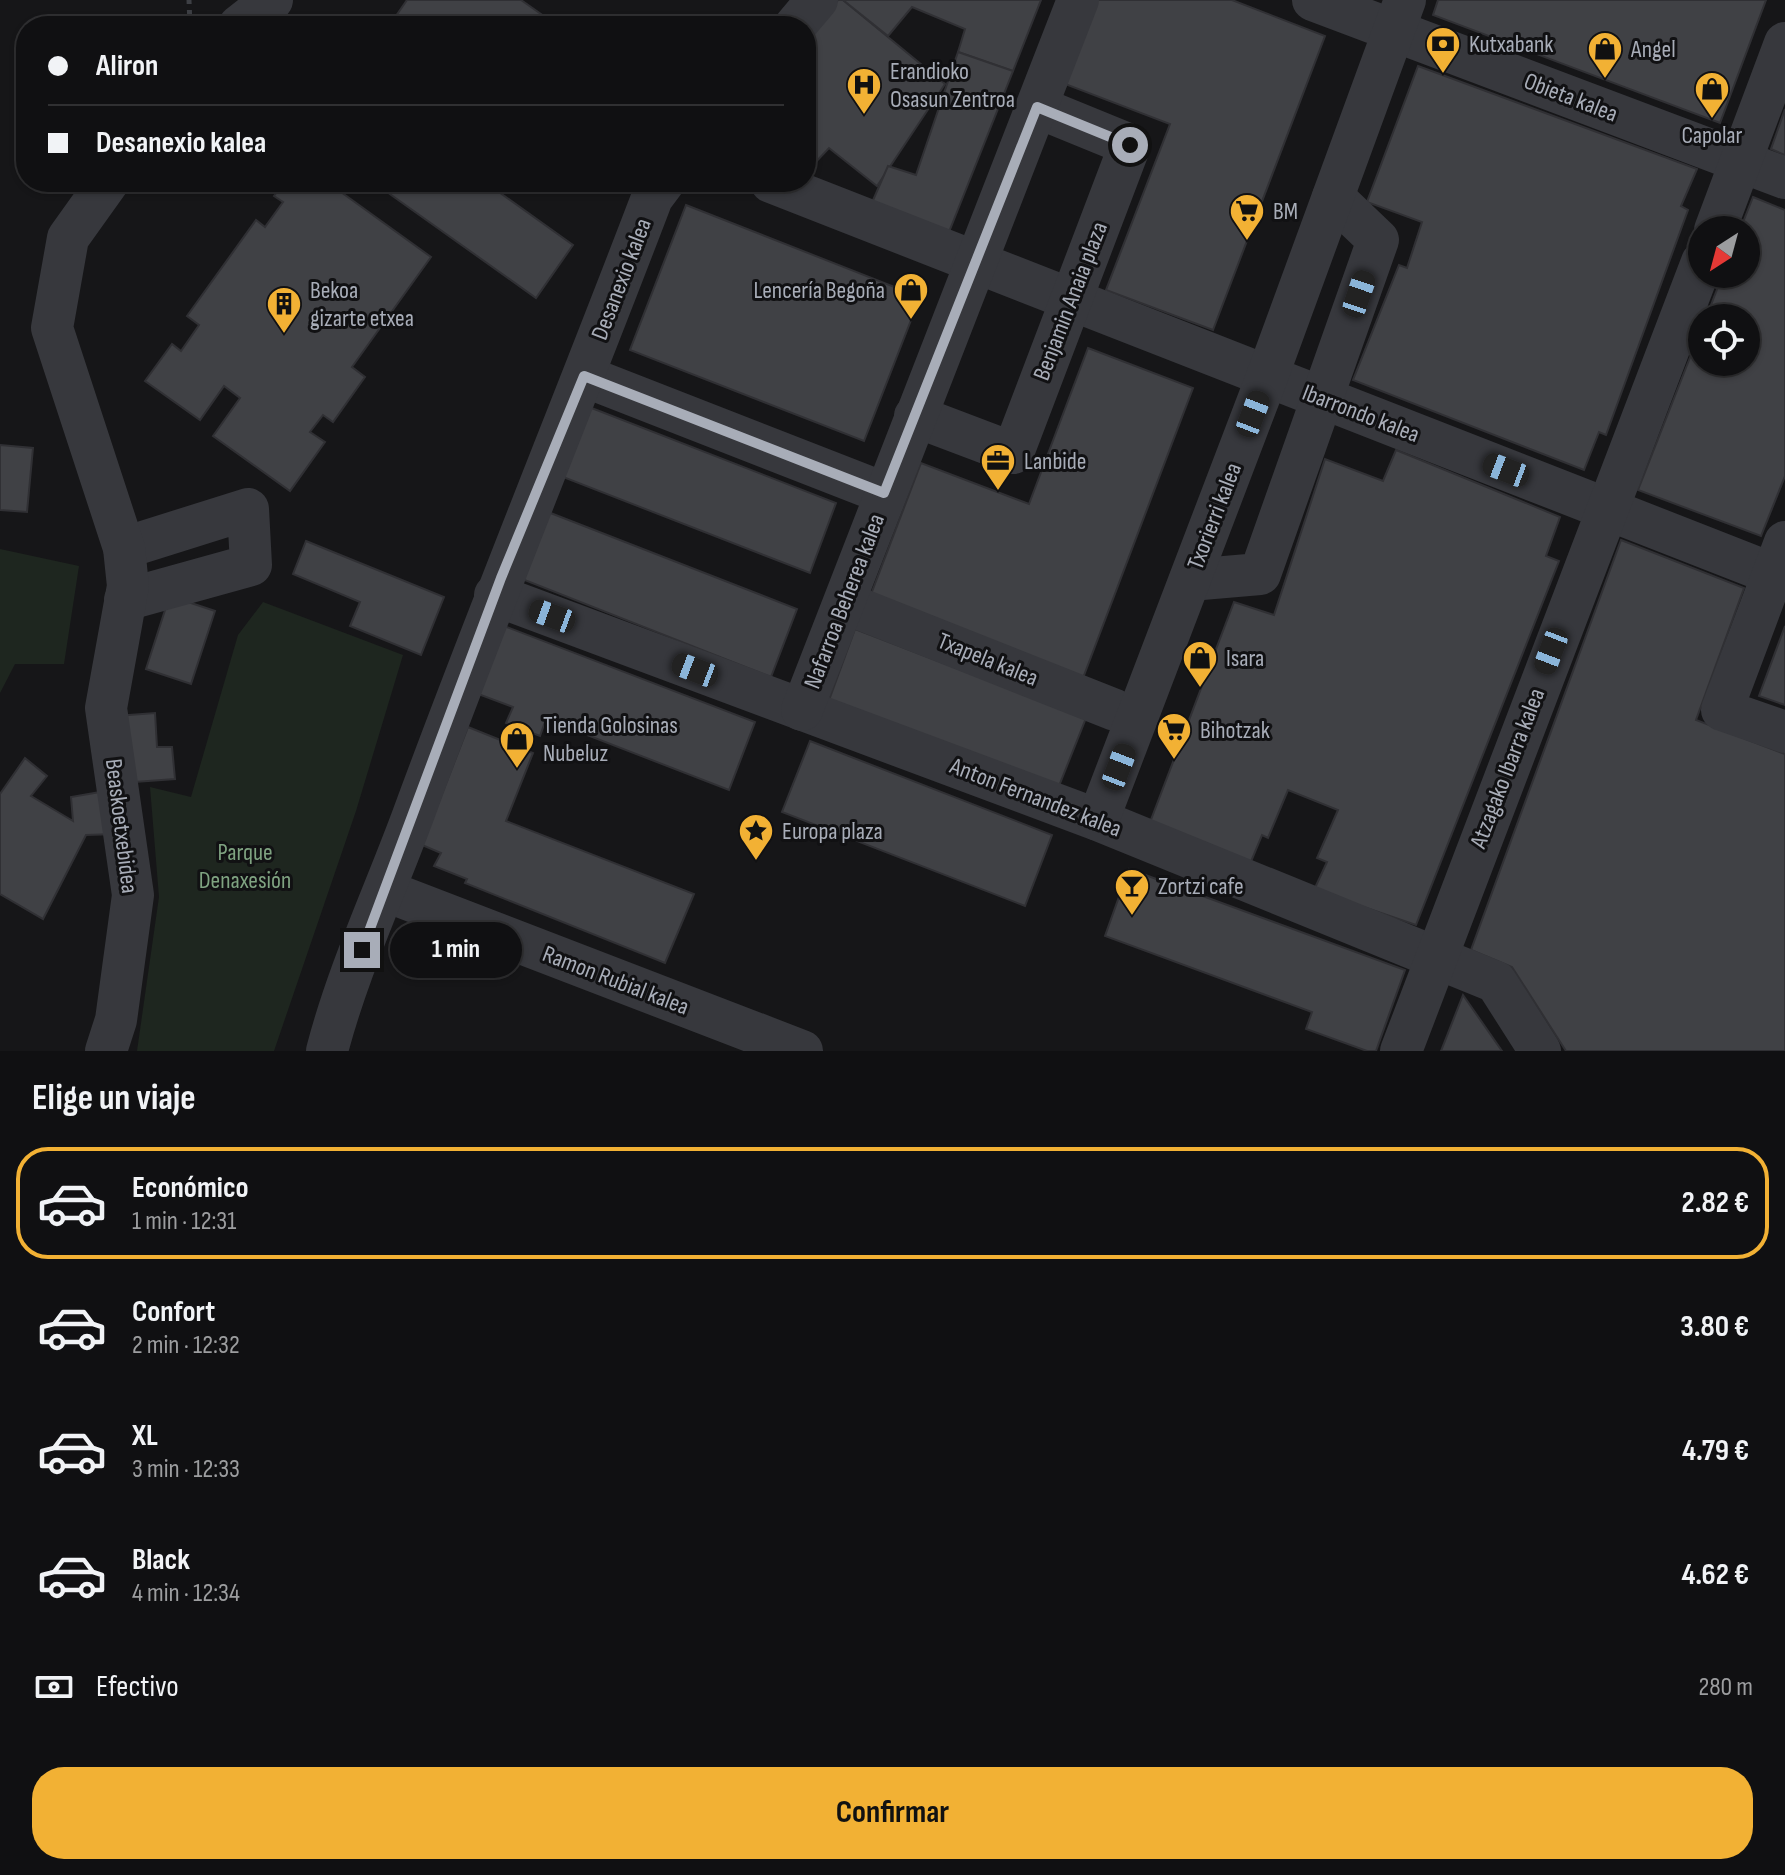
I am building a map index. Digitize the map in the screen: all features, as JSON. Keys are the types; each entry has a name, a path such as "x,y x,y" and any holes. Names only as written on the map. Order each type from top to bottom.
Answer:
{"street":[{"path":"252,16 272,0"},
{"path":"803,16 817,0"},
{"name":"Nafarroa Beherea kalea","path":"802,710 1078,0"},
{"name":"Obieta kalea","path":"1313,0 1399,15 1785,178"},
{"name":"Txorierri kalea","path":"1098,820 1267,377 1399,15"},
{"path":"1720,216 1785,43"},
{"name":"Benjamin Anaia plaza","path":"915,416 1013,453 1130,145 1037,107"},
{"name":"Beaskoetxebidea","path":"101,192 68,238 52,328 124,548 128,586 106,708 133,895 116,1020 106,1051"},
{"name":"Desanexio kalea","path":"327,1051 338,1009 386,891 495,595 656,192"},
{"name":"Ibarrondo kalea","path":"796,192 1605,509 1779,558"},
{"path":"1190,580 1260,574 1378,240 1333,197"},
{"name":"Atzagako Ibarra kalea","path":"1401,1051 1692,288"},
{"path":"584,376 884,493"},
{"path":"124,548 248,509 251,565 125,600"},
{"path":"1779,558 1722,710 1785,732"},
{"name":"Anton Fernandez kalea","path":"495,595 1098,820 1496,982 1540,1051"},
{"name":"Txapela kalea","path":"860,609 1115,710"},
{"name":"Ramon Rubial kalea","path":"386,891 802,1051"}],"green space":[{"path":"0,549 79,566 64,664 15,664 0,693"},
{"name":"Parque Denaxesión","path":"263,602 403,655 356,811 274,1051 137,1051 159,897 150,787 191,797 238,635"}],"building":[{"path":"407,0 521,0 544,16 396,16"},
{"name":"Erandioko Osasun Zentroa","path":"838,0 843,0 945,84 877,186 829,148 816,162 816,26"},
{"path":"843,0 1041,0 1013,71 958,52 965,29 912,7 888,36"},
{"path":"1097,0 1232,0 1325,36 1213,330 1106,290 1170,124 1065,84"},
{"path":"1438,0 1766,0 1720,123 1433,15"},
{"path":"958,52 1013,71 945,242 867,214 888,166 916,175"},
{"path":"1418,66 1697,169 1681,206 1688,210 1606,435 1599,432 1584,470 1353,380 1399,265 1407,268 1422,222 1367,202"},
{"path":"1785,109 1785,155 1771,149"},
{"name":"Bekoa gizarte etxea","path":"277,192 341,192 431,257 352,367 365,377 333,422 323,415 310,432 325,442 290,491 213,436 240,398 224,386 200,420 145,381 172,344 181,351 199,325 187,316 256,220 265,227 283,202 274,196"},
{"path":"387,192 499,192 573,245 536,298"},
{"path":"1753,197 1785,210 1785,476 1761,536 1638,490 1688,363 1688,376 1760,376 1760,304 1711,304 1718,288 1760,288 1760,216 1746,216"},
{"path":"686,205 920,297 864,441 630,350"},
{"path":"1088,348 1193,388 1083,678 870,597 921,463 1029,504"},
{"path":"589,407 836,503 810,573 563,477"},
{"path":"0,445 33,448 27,512 0,510"},
{"path":"1396,450 1560,517 1546,556 1559,561 1416,925 1314,890 1327,862 1317,858 1338,810 1288,790 1268,838 1262,835 1250,864 1149,825 1234,602 1274,615 1325,459 1383,481"},
{"path":"548,512 797,609 771,677 522,579"},
{"path":"1621,540 1744,588 1696,720 1785,754 1785,1051 1566,1051 1512,967 1471,950"},
{"path":"306,541 444,597 421,655 350,626 360,602 293,574"},
{"path":"176,598 215,611 191,684 146,669 167,604"},
{"path":"504,626 755,722 729,790 546,719 540,736 506,723 513,707 478,694"},
{"path":"1785,626 1785,705 1759,696"},
{"path":"855,629 1086,718 1057,791 828,703"},
{"path":"155,713 157,747 172,747 175,779 121,783 116,716"},
{"path":"468,727 533,753 506,821 694,894 665,963 465,883 467,879 434,866 441,853 422,845"},
{"path":"810,741 1052,835 1025,906 782,812"},
{"path":"25,758 47,776 31,796 73,821 71,797 106,791 116,834 86,835 43,919 0,894 0,794"},
{"path":"1129,869 1405,970 1376,1051 1367,1051 1306,1029 1312,1012 1105,936"},
{"path":"1463,995 1502,1051 1441,1051"}],"place":[{"name":"Kutxabank","path":"1443,75"},
{"name":"Angel","path":"1605,80"},
{"name":"Erandioko Osasun Zentroa","path":"864,116"},
{"name":"Capolar","path":"1712,120"},
{"name":"BM","path":"1247,242"},
{"name":"Lencería Begoña","path":"911,321"},
{"name":"Bekoa gizarte etxea","path":"284,335"},
{"name":"Lanbide","path":"998,492"},
{"name":"Isara","path":"1200,689"},
{"name":"Bihotzak","path":"1174,761"},
{"name":"Tienda Golosinas Nubeluz","path":"517,770"},
{"name":"Europa plaza","path":"756,862"},
{"name":"Zortzi cafe","path":"1132,917"}],"route":[{"path":"362,950 501,578 584,376 884,493 1037,107 1130,145"}]}
